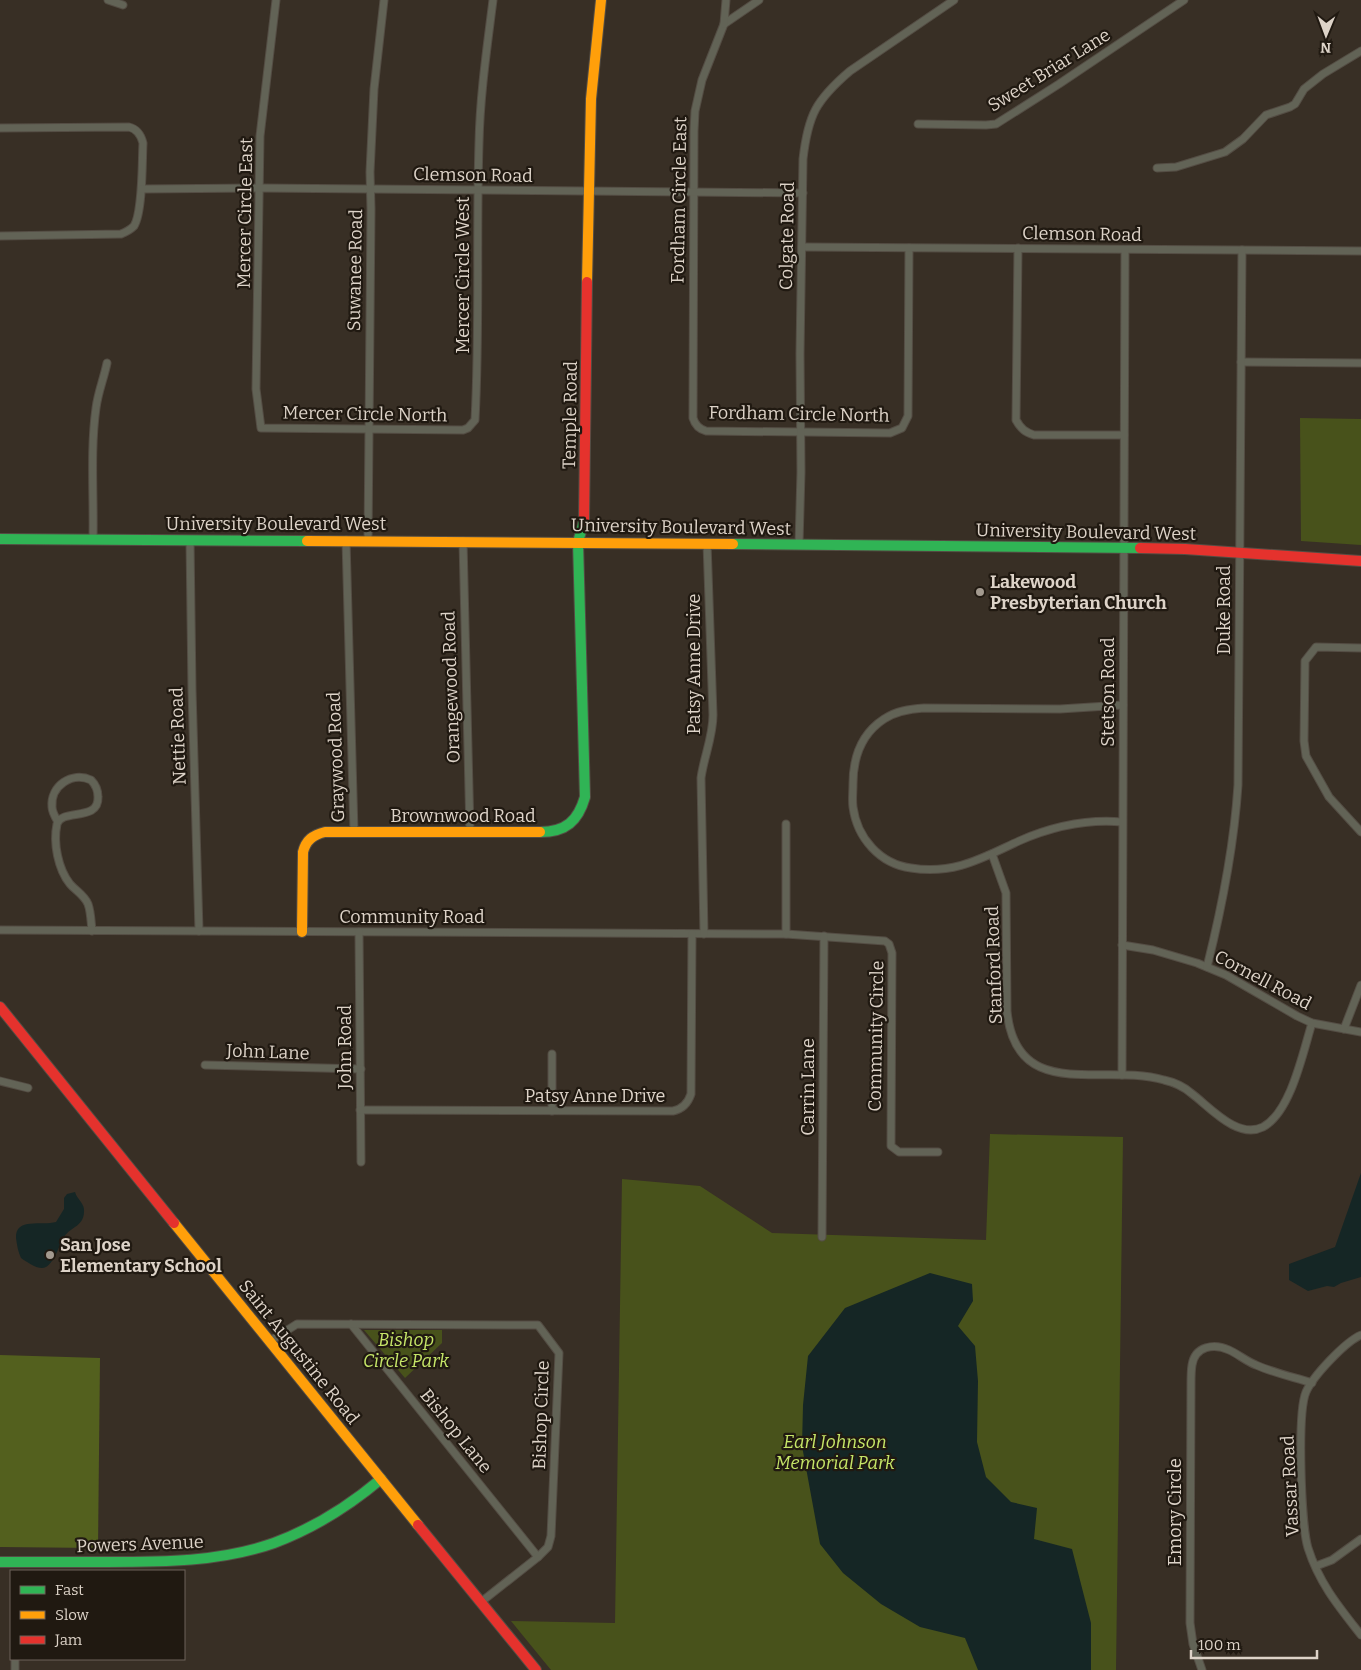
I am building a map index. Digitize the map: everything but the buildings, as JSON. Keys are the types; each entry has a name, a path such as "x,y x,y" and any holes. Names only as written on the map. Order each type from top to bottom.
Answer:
{"main road":[{"name":"Temple Road","path":"570,825 582,809 585,797 578,542 584,525 591,99 601,0"},
{"name":"University Boulevard West","path":"0,539 1124,546 1361,561"},
{"name":"Brownwood Road","path":"354,832 553,832 570,825"},
{"name":"Graywood Road","path":"302,932 304,844 314,835 325,832 354,832"},
{"name":"Saint Augustine Road","path":"1,1012 481,1602 531,1668"},
{"name":"Powers Avenue","path":"0,1562 19,1567 179,1562 207,1559 256,1549 294,1534 330,1516 354,1501 381,1479"}],"street":[{"path":"108,0 123,5"},
{"name":"Mercer Circle East","path":"261,428 256,389 260,136 276,0"},
{"name":"Suwanee Road","path":"368,540 370,189 374,89 384,0"},
{"name":"Mercer Circle West","path":"468,428 475,420 480,108 493,0"},
{"name":"Fordham Circle East","path":"695,424 693,418 695,111 702,80 724,24 726,0"},
{"path":"724,24 759,0"},
{"name":"Colgate Road","path":"799,544 801,472 800,310 803,159 806,135 818,103 828,91 850,71 954,0"},
{"name":"Sweet Briar Lane","path":"918,124 996,124 1184,0"},
{"path":"1157,168 1176,167 1225,152 1243,139 1266,115 1295,104 1304,89 1323,74 1361,51"},
{"path":"0,128 129,127 133,128 141,136 142,143 142,189 135,225 129,231 121,234 0,236"},
{"name":"Clemson Road","path":"142,189 259,188 803,193"},
{"name":"Clemson Road","path":"802,247 1361,251"},
{"name":"Fordham Circle North","path":"695,424 701,430 706,431 800,433 890,433 902,428 908,416 909,248"},
{"path":"1018,248 1016,420 1019,426 1025,432 1034,436 1124,435"},
{"name":"Stetson Road","path":"1122,1075 1126,250"},
{"name":"Duke Road","path":"1207,967 1229,871 1237,807 1239,763 1242,250"},
{"path":"1241,362 1361,363"},
{"path":"93,539 95,416 107,363"},
{"name":"Mercer Circle North","path":"261,428 463,430 468,428"},
{"name":"Nettie Road","path":"190,540 199,931"},
{"name":"Graywood Road","path":"346,540 354,832"},
{"name":"Orangewood Road","path":"463,541 470,832"},
{"name":"Patsy Anne Drive","path":"704,934 701,778 704,758 712,733 714,715 707,543"},
{"path":"1361,648 1316,647 1305,660 1304,739 1306,756 1328,797 1361,832"},
{"path":"1122,822 1096,821 1055,829 1020,841 963,866 934,870 906,867 892,863 882,857 864,839 859,829 853,806 855,759 859,749 872,730 883,720 895,713 908,709 924,708 1060,709 1123,705"},
{"path":"58,822 61,819 87,812 96,806 98,791 91,780 79,777 69,779 60,785 54,792 52,807 58,822 56,848 62,871 72,886 80,892 88,903 92,931"},
{"path":"786,824 786,934"},
{"name":"Stanford Road","path":"992,854 1006,892 1007,1012 1009,1030 1021,1053 1034,1065 1048,1071 1157,1078 1174,1083 1189,1091 1231,1125 1244,1129 1261,1128 1277,1115 1286,1101 1312,1022"},
{"name":"Community Road","path":"0,930 786,934 824,936"},
{"name":"John Road","path":"359,932 361,1162"},
{"name":"Patsy Anne Drive","path":"360,1110 680,1110 688,1102 691,1094 692,934"},
{"name":"Community Circle","path":"824,936 885,941 890,944 892,952 891,1146 899,1152 938,1152"},
{"name":"Carrin Lane","path":"822,1238 824,936"},
{"name":"Cornell Road","path":"1122,945 1153,950 1207,967 1226,975 1297,1016 1312,1022 1361,1032"},
{"path":"1344,1029 1361,985"},
{"path":"552,1054 552,1111"},
{"name":"John Lane","path":"205,1065 361,1069"},
{"path":"0,1081 28,1088"},
{"name":"Bishop Circle","path":"270,1341 297,1324 538,1326 559,1352 551,1536 548,1547 538,1557 481,1602"},
{"name":"Bishop Lane","path":"351,1324 538,1557"},
{"path":"1312,1383 1343,1348 1361,1335"},
{"name":"Emory Circle","path":"1202,1670 1193,1644 1190,1623 1192,1364 1197,1353 1208,1346 1222,1347 1258,1366 1312,1383"},
{"name":"Vassar Road","path":"1312,1383 1306,1393 1302,1415 1303,1507 1308,1548 1322,1582 1361,1635"},
{"path":"1316,1566 1332,1560 1361,1539"}],"green space":[{"path":"1300,418 1361,419 1361,545 1301,541"},
{"name":"Earl Johnson Memorial Park","path":"990,1134 1123,1137 1116,1670 551,1670 511,1621 615,1623 622,1179 700,1186 772,1233 986,1240"},
{"name":"Bishop Circle Park","path":"364,1330 442,1330 442,1343 405,1378"},
{"path":"0,1355 100,1358 98,1548 0,1547"}],"shaded area":[{"path":"1361,1173 1361,1277 1334,1287 1327,1286 1308,1291 1289,1280 1289,1264 1335,1247"},
{"path":"75,1192 84,1209 84,1215 80,1223 64,1237 49,1265 40,1268 21,1258 16,1238 20,1227 30,1224 56,1222 64,1209 64,1198 67,1194"},
{"path":"930,1273 972,1284 973,1301 958,1326 975,1346 978,1381 977,1442 986,1477 1011,1502 1037,1508 1034,1539 1072,1549 1091,1623 1091,1670 978,1670 965,1638 920,1627 881,1604 843,1573 820,1544 802,1446 803,1405 808,1356 845,1308"}],"traffic: fast":[{"path":"540,832 557,830 570,824 579,813 585,797 578,542 584,521"},
{"path":"0,539 307,541"},
{"path":"733,544 1140,548"},
{"path":"0,1562 170,1561 233,1554 274,1543 317,1523 344,1507 381,1479"}],"traffic: slow":[{"path":"587,282 591,99 601,0"},
{"path":"307,541 733,544"},
{"path":"302,932 303,852 308,841 317,835 325,832 540,832"},
{"path":"174,1223 418,1525"}],"traffic: jam":[{"path":"584,521 587,282"},
{"path":"1140,548 1185,549 1361,561"},
{"path":"0,1007 174,1223"},
{"path":"418,1525 536,1670"}],"place":[{"name":"Lakewood Presbyterian Church","path":"980,592"},
{"name":"San Jose Elementary School","path":"50,1255"}]}
